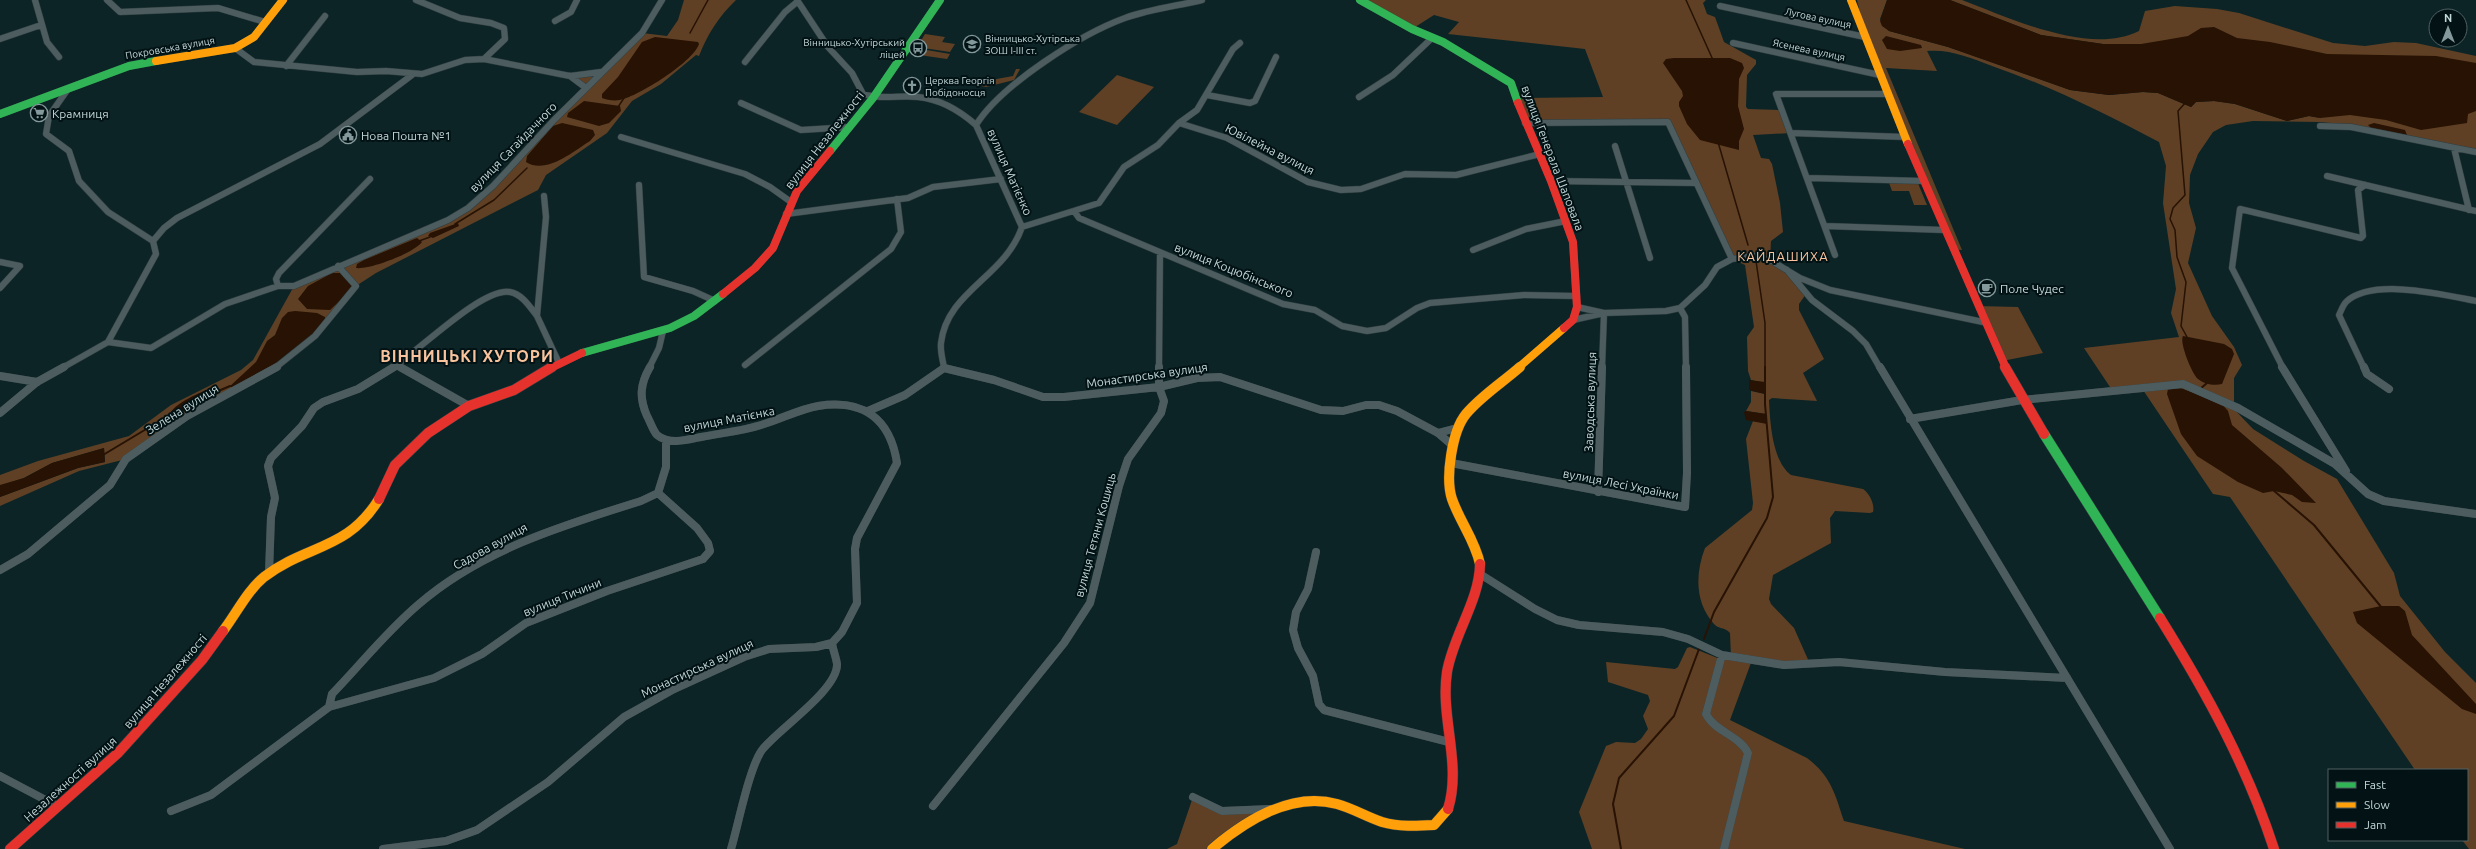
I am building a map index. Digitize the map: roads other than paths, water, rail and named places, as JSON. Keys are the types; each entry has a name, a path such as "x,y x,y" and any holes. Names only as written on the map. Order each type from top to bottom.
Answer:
{"street":[{"path":"35,0 47,42 59,57"},
{"path":"107,0 120,12 212,8 266,22"},
{"name":"Покровська вулиця","path":"0,114 73,86 134,65 235,48 254,37 283,0"},
{"path":"416,0 430,3 461,18 492,23 504,28 505,39 484,59"},
{"path":"555,21 571,12 577,0"},
{"name":"вулиця Сагайдачного","path":"108,342 151,348 225,304 278,286 294,286 448,220 468,208 493,186 601,72 642,33 662,0"},
{"name":"вулиця Незалежності","path":"873,98 940,0"},
{"name":"вулиця Матієнко","path":"976,125 982,113 1001,94 1100,28 1160,8 1202,0"},
{"name":"вулиця Генерала Шаповала","path":"1360,0 1432,38 1443,42 1510,82 1525,123 1551,181 1574,248 1576,307 1573,320"},
{"path":"1851,0 1905,137 1983,322 2022,400 2208,695 2246,771 2265,817 2274,849"},
{"path":"745,62 785,12 797,1 828,47 852,73 863,94 873,98"},
{"name":"Лугова вулиця","path":"1720,6 1865,37"},
{"path":"286,66 325,16"},
{"path":"0,39 41,25"},
{"path":"1359,97 1393,75 1432,38"},
{"name":"Ясенева вулиця","path":"1733,42 1880,75"},
{"path":"1022,227 1040,224 1099,203 1124,167 1158,145 1179,124 1197,110 1233,49 1240,43"},
{"path":"235,48 254,62 357,72 386,71 412,75 422,74 465,60 484,59 570,76 601,72"},
{"path":"1207,95 1250,103 1255,101 1276,57"},
{"path":"152,241 164,228 177,218 320,144 412,75"},
{"path":"570,76 586,88"},
{"path":"0,413 37,382 108,342 120,323 138,284 153,263 156,250 152,241 108,212 80,181 69,151 46,134 45,130 53,108 73,86"},
{"name":"Незалежності вулиця","path":"10,849 111,760 196,668 252,590 269,573 292,560 336,543 354,531 375,508 387,477 400,457 435,427 469,406 514,390 560,363 602,345 663,331 686,320 715,302 755,268 770,252 791,202 800,186 873,98 881,91"},
{"path":"1836,255 1777,92 1888,94"},
{"name":"вулиця Матієнко","path":"873,98 919,97 934,100 964,115 976,125 1022,227 1016,244 1002,261 959,300 951,312 940,344 944,368"},
{"path":"741,103 801,130 850,127"},
{"path":"964,115 982,113"},
{"path":"1525,123 1668,122 1732,259"},
{"name":"Ювілейна вулиця","path":"1179,124 1227,138 1308,182 1341,190 1361,190 1405,174 1450,175 1471,172 1540,154"},
{"path":"2320,126 2351,127 2476,152"},
{"path":"1791,134 1905,137"},
{"path":"621,137 746,174 770,186 791,202"},
{"path":"1615,146 1625,183 1650,258"},
{"path":"2454,148 2473,210"},
{"path":"2327,176 2473,210"},
{"path":"1808,178 1924,181"},
{"path":"278,286 276,279 279,273 370,179"},
{"path":"786,214 911,197 933,187 1001,179"},
{"path":"1551,181 1696,184"},
{"path":"639,185 644,278 693,291 715,302"},
{"path":"2365,185 2358,190 2363,236 2361,238 2240,209 2232,268 2284,370 2346,472 2368,494 2384,501 2476,514"},
{"path":"537,316 546,217 544,196"},
{"path":"745,365 891,249 901,232 897,199"},
{"name":"вулиця Коцюбінського","path":"1074,211 1080,218 1160,253 1283,304 1307,308 1326,314 1330,320 1363,331 1377,330 1390,326 1422,305 1430,303 1524,295 1576,296"},
{"path":"1473,250 1526,229 1566,221"},
{"path":"1825,226 1944,230"},
{"name":"вулиця Тетяни Кошиць","path":"934,806 1064,643 1090,604 1119,486 1128,459 1161,413 1164,401 1159,387 1160,253"},
{"path":"1193,797 1222,811 1274,809 1328,802 1390,823 1411,826 1434,824 1446,814 1452,799 1454,780 1448,742 1445,692 1448,665 1480,574 1476,552 1452,497 1452,445 1457,428 1477,403 1573,320 1604,313 1666,311 1680,308 1705,285 1717,267 1732,259 1748,256 1762,258 1809,282 1842,293 1983,322"},
{"path":"0,262 20,266 0,288"},
{"name":"Зелена вулиця","path":"0,570 28,554 110,485 126,459 187,416 270,370 304,347 356,286 348,275 338,266"},
{"path":"1787,270 1815,302 1853,331 1866,344 2170,849"},
{"path":"2389,389 2367,374 2339,315 2340,306 2347,300 2368,292 2389,290 2416,290 2476,301"},
{"path":"269,573 271,517 275,498 268,466 271,458 302,426 314,408 323,402 358,389 397,365 478,302 490,295 504,291 516,293 523,297 537,316 560,363"},
{"path":"1576,307 1604,313"},
{"name":"вулиця Лесі Українки","path":"1451,463 1677,507 1685,506 1687,473 1685,317 1680,308"},
{"name":"Заводська вулиця","path":"1598,492 1604,313"},
{"path":"658,493 666,472 669,456 666,440 656,434 641,397 642,382 660,345 663,331"},
{"path":"397,365 469,406"},
{"path":"732,849 755,764 762,750 803,712 831,680 837,665 832,643 842,632 857,603 855,549 857,538 897,463 895,451 882,424 868,411 905,395 944,368"},
{"name":"Монастирська вулиця","path":"944,368 994,380 1043,397 1090,396 1159,387 1197,378 1220,377 1321,410 1343,411 1366,405 1378,405 1397,411 1438,433 1452,445"},
{"path":"0,376 37,382"},
{"path":"1910,419 2022,400 2183,384 2238,408 2346,472"},
{"name":"вулиця Матієнка","path":"666,440 685,440 762,425 829,404 844,404 868,411"},
{"path":"1438,433 1457,428"},
{"name":"вулиця Тичини","path":"329,708 434,678 482,654 526,623 607,592 703,559 710,551 710,544 693,524 658,493"},
{"name":"Садова вулиця","path":"329,708 332,694 413,609 439,589 502,551 533,536 658,493"},
{"path":"1316,552 1308,589 1296,612 1293,630 1298,648 1313,676 1319,704 1324,710 1448,742"},
{"path":"1480,574 1535,609 1557,620 1579,625 1663,632 1688,639 1722,655 1784,665 1839,662 1945,672 2067,678"},
{"name":"Монастирська вулиця","path":"383,849 446,841 477,830 548,782 624,717 674,689 744,657 769,649 816,647 832,643"},
{"path":"1722,655 1706,714 1710,722 1744,745 1748,753 1724,849"},
{"path":"171,811 214,792 329,708"},
{"path":"0,776 57,806"},
{"path":"1212,849 1222,840 1261,814 1274,809"}],"waterway":[{"path":"690,33 708,0"},
{"path":"1686,0 1713,60"},
{"path":"618,107 624,98"},
{"path":"2186,102 2178,111 2185,195 2173,208 2170,219 2175,230 2177,257 2186,282 2181,326 2187,337"},
{"path":"1718,142 1748,245"},
{"path":"455,224 494,200 527,168"},
{"path":"419,241 430,237"},
{"path":"1704,639 1714,612 1767,518 1773,497 1765,404 1765,323 1756,261"},
{"path":"2200,389 2207,383 2206,381"},
{"path":"216,392 230,386"},
{"path":"103,455 173,413"},
{"path":"2273,490 2314,525 2382,608"},
{"path":"1621,849 1613,804 1619,778 1674,716 1699,649"}],"place":[{"name":"Вінницько-Хутірська ЗОШ І-ІІІ ст.","path":"972,44"},
{"name":"Вінницько-Хутірський ліцей","path":"918,48"},
{"name":"Церква Георгія Побідоносця","path":"912,86"},
{"name":"Крамниця","path":"39,113"},
{"name":"Нова Пошта №1","path":"348,135"},
{"name":"Поле Чудес","path":"1987,288"}],"district":[{"name":"КАЙДАШИХА","path":"1783,256"},
{"name":"ВІННИЦЬКІ ХУТОРИ","path":"467,356"}]}
